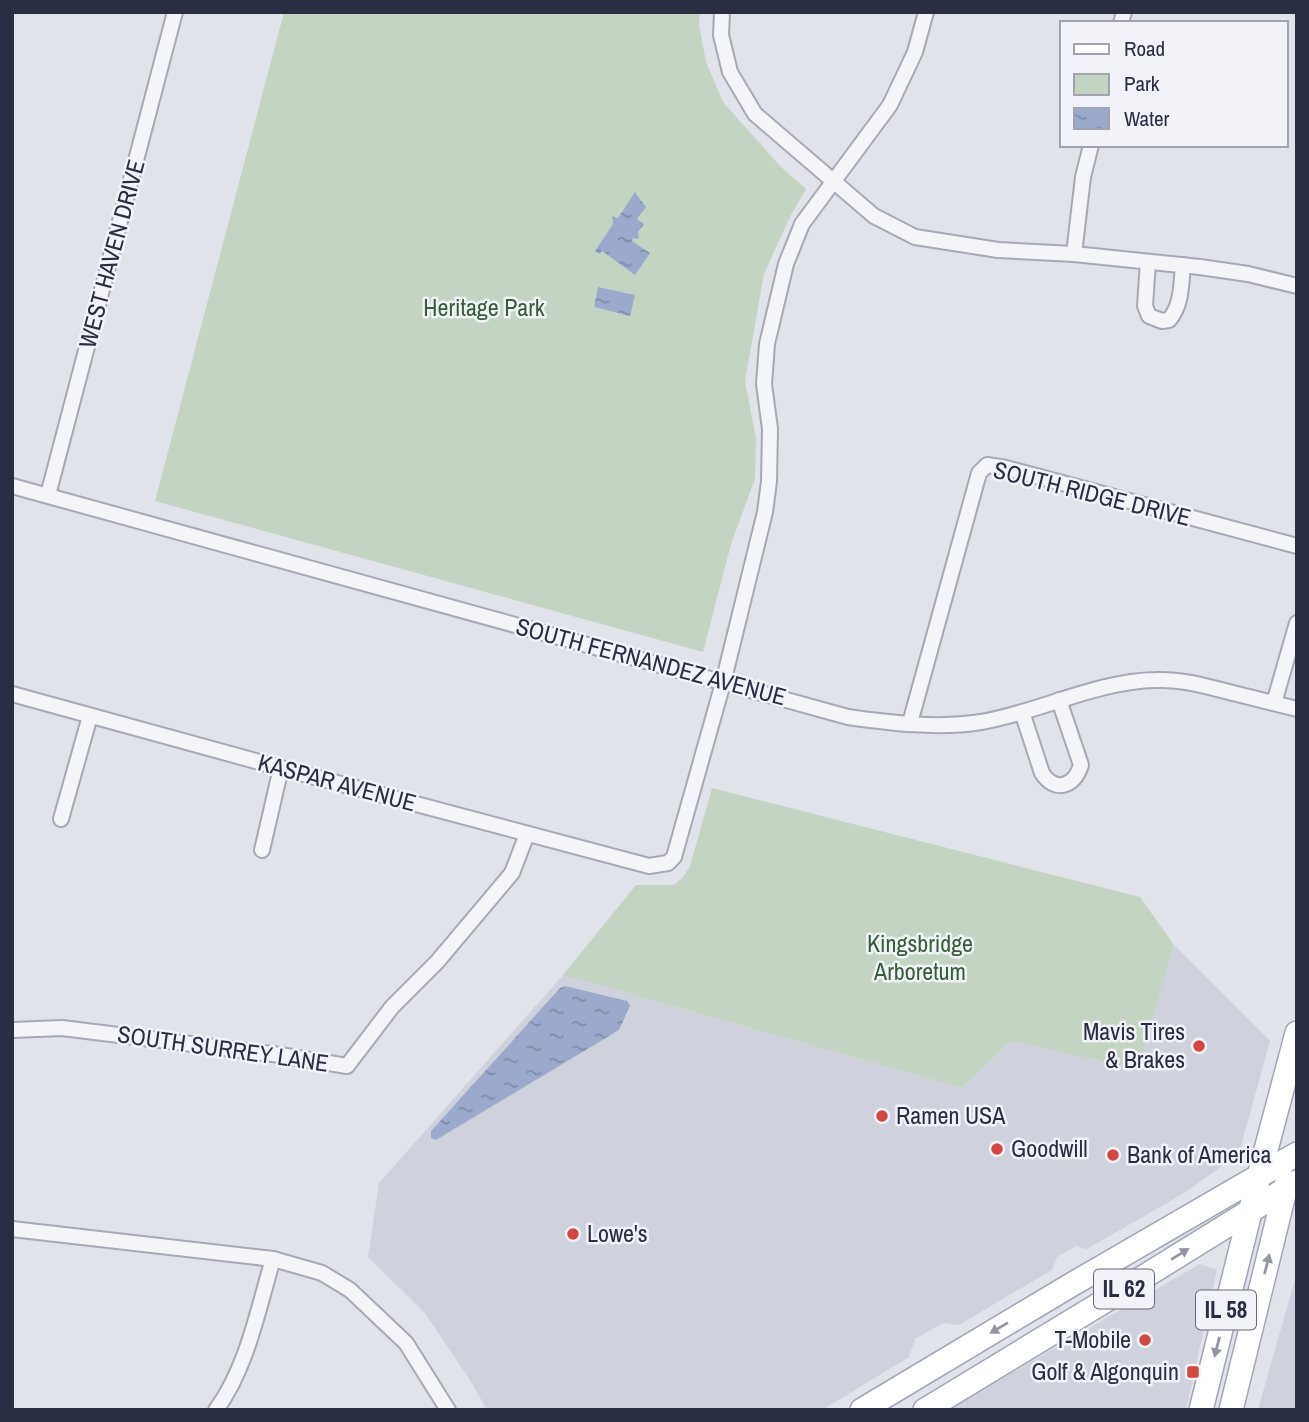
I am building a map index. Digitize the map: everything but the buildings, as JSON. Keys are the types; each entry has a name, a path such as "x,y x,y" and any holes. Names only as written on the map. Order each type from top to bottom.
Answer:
{"main road":[{"name":"IL 58","path":"1201,1410 1297,1033"},
{"name":"IL 58","path":"1231,1410 1291,1185 1296,1152"},
{"name":"IL 62","path":"862,1410 1296,1152"},
{"name":"IL 62","path":"925,1410 1291,1185"}],"street":[{"name":"WEST HAVEN DRIVE","path":"48,495 175,12"},
{"path":"722,12 721,35 730,72 755,114 874,216 915,237 998,250 1074,254 1183,265 1248,274 1297,286"},
{"path":"723,683 765,512 769,481 770,429 764,384 767,344 786,264 802,224 890,105 915,52 926,12"},
{"path":"1074,254 1083,177 1090,147"},
{"path":"1148,262 1145,306 1149,316 1162,321 1175,314 1180,299 1183,265"},
{"name":"SOUTH RIDGE DRIVE","path":"910,723 979,472 986,464 1297,546"},
{"name":"SOUTH FERNANDEZ AVENUE","path":"12,485 848,717 881,722 980,722 1118,683 1158,680 1194,683 1297,709"},
{"path":"1274,703 1297,623"},
{"name":"KASPAR AVENUE","path":"12,694 649,866 668,863 674,857 723,683"},
{"path":"1022,712 1042,773 1055,785 1065,785 1078,775 1081,765 1059,700"},
{"path":"61,819 90,716"},
{"path":"262,850 281,768"},
{"name":"SOUTH SURREY LANE","path":"12,1031 62,1028 347,1066 392,1007 437,962 512,873 527,834"},
{"path":"12,1229 273,1259 322,1273 350,1290 406,1343 447,1410"},
{"path":"216,1410 226,1397 247,1347 273,1259"}],"shaded area":[{"path":"1174,945 1270,1041 1241,1146 1219,1168 1186,1192 1087,1249 1076,1246 1057,1257 1052,1270 959,1325 943,1323 915,1339 909,1357 822,1410 487,1410 425,1313 368,1257 379,1183 563,975 962,1088 1011,1041 1138,1068"},
{"path":"1200,1264 1217,1270 1186,1410 948,1410"},
{"path":"1297,1273 1297,1410 1258,1410 1268,1374"}],"green space":[{"name":"Heritage Park","path":"284,12 700,12 699,25 706,62 723,102 780,166 806,189 764,274 745,381 756,438 755,479 731,544 703,652 155,501"},
{"name":"Kingsbridge Arboretum","path":"712,788 1140,897 1174,945 1138,1069 1011,1041 962,1088 563,975 636,885 674,885 683,877 690,866"}],"water":[{"path":"635,192 646,207 637,219 644,224 638,232 639,238 633,238 632,241 650,253 635,275 602,251 599,254 595,251 613,224 612,216 618,218"},
{"path":"598,287 635,295 630,316 594,307"},
{"path":"565,986 627,1001 630,1005 619,1030 436,1140 431,1138 431,1131 560,988"}],"place":[{"name":"Mavis Tires & Brakes","path":"1199,1046"},
{"name":"Ramen USA","path":"882,1116"},
{"name":"Goodwill","path":"997,1149"},
{"name":"Bank of America","path":"1113,1155"},
{"name":"Lowe's","path":"573,1234"},
{"name":"T-Mobile","path":"1145,1340"},
{"name":"Golf & Algonquin","path":"1193,1372"}]}
